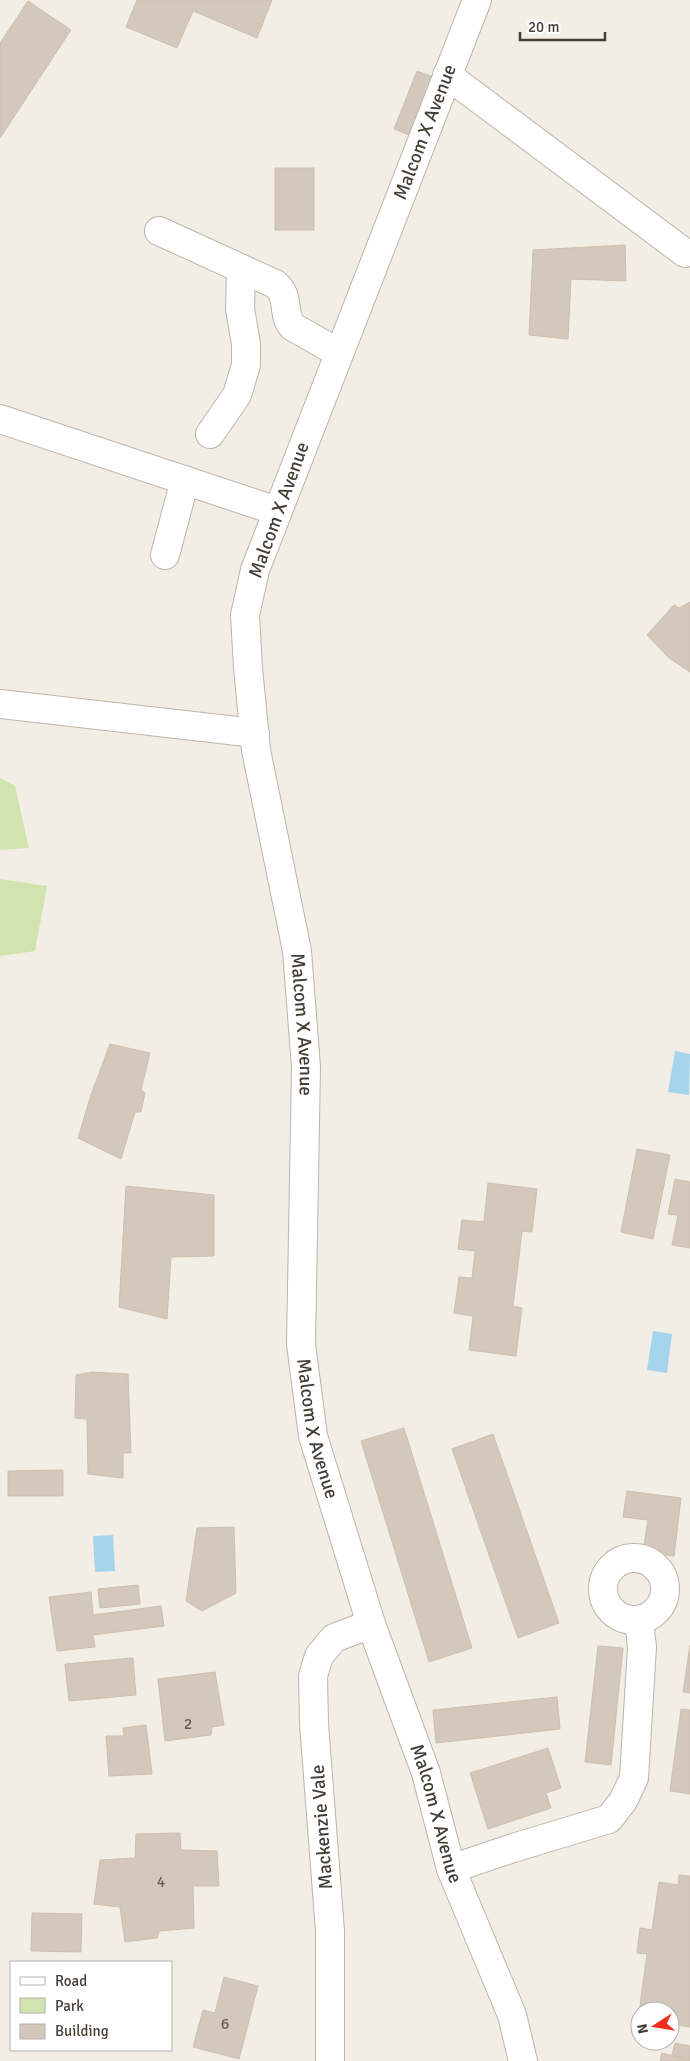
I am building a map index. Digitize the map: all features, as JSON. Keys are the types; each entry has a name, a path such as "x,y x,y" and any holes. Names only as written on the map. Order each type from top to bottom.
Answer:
{"street":[{"name":"Malcom X Avenue","path":"477,0 254,570 245,615 256,750 297,951 306,1067 302,1344 313,1436 371,1624 426,1773 451,1869 512,2015 523,2061"},
{"path":"447,75 685,253"},
{"path":"160,231 281,289 286,298 288,321 293,328 338,353"},
{"path":"210,434 236,394 246,365 246,344 240,309 241,269"},
{"path":"0,419 277,511"},
{"path":"165,555 185,480"},
{"path":"0,704 255,733"},
{"path":"451,1869 608,1819 623,1801 634,1778 642,1647 639,1620"},
{"name":"Mackenzie Vale","path":"330,2061 330,1931 314,1724 313,1676 319,1656 334,1638 371,1624"}],"green space":[{"path":"0,778 15,786 29,848 0,850"},
{"path":"0,879 47,886 35,951 0,956"}],"water":[{"path":"675,1051 690,1054 689,1095 668,1092"},
{"path":"653,1331 672,1334 667,1373 647,1370"},
{"path":"113,1535 115,1571 95,1572 93,1536"}],"building":[{"path":"137,0 272,0 257,38 193,11 177,48 126,27"},
{"path":"28,1 71,30 0,138 0,43"},
{"path":"417,71 433,77 409,135 394,129"},
{"path":"275,168 314,168 314,230 275,230"},
{"path":"625,245 626,281 571,279 568,339 529,335 533,250"},
{"path":"690,602 690,672 669,658 647,635 674,605 679,608"},
{"path":"110,1044 150,1053 141,1090 145,1093 141,1112 135,1112 121,1159 78,1138 91,1095"},
{"path":"637,1149 670,1155 653,1239 621,1232"},
{"path":"675,1179 690,1182 690,1248 672,1245 678,1215 668,1214"},
{"path":"488,1183 537,1189 532,1232 522,1231 513,1306 522,1308 516,1356 469,1350 473,1316 454,1313 459,1277 472,1278 475,1251 458,1249 462,1220 484,1222"},
{"path":"126,1186 214,1195 214,1256 171,1257 167,1319 119,1307"},
{"path":"92,1372 128,1374 131,1453 123,1453 123,1478 88,1474 87,1419 75,1418 76,1375"},
{"path":"404,1428 472,1648 429,1662 361,1441"},
{"path":"493,1434 559,1623 518,1638 452,1449"},
{"path":"63,1470 63,1496 8,1496 8,1471"},
{"path":"627,1491 681,1498 674,1556 643,1552 648,1520 623,1517"},
{"path":"234,1527 236,1593 202,1611 186,1601 197,1528"},
{"path":"138,1585 140,1604 100,1608 98,1589"},
{"path":"91,1592 93,1615 161,1606 164,1626 93,1635 95,1647 57,1651 49,1597"},
{"path":"690,1645 690,1693 683,1692"},
{"path":"598,1646 623,1648 611,1765 585,1762"},
{"path":"133,1658 136,1695 69,1701 65,1664"},
{"path":"215,1672 224,1725 212,1727 211,1735 165,1741 158,1679"},
{"path":"557,1697 560,1729 436,1743 433,1710"},
{"path":"681,1709 690,1710 690,1794 670,1791"},
{"path":"146,1725 152,1774 109,1776 106,1736 124,1736 123,1728"},
{"path":"548,1748 561,1788 546,1793 551,1808 488,1829 470,1773"},
{"path":"180,1833 181,1850 217,1851 219,1886 193,1886 194,1928 159,1931 157,1938 125,1942 120,1907 94,1904 100,1860 135,1858 136,1834"},
{"path":"679,1875 690,1876 690,2027 680,2026 680,2001 641,2001 647,1954 637,1953 640,1928 652,1930 659,1882 678,1885"},
{"path":"32,1913 82,1914 81,1952 31,1951"},
{"path":"224,1977 258,1986 239,2059 193,2047 203,2010 215,2013"},
{"path":"680,2044 690,2046 690,2060 672,2055 673,2051 680,2051"},
{"path":"662,2053 690,2060 690,2061 660,2061"}]}
